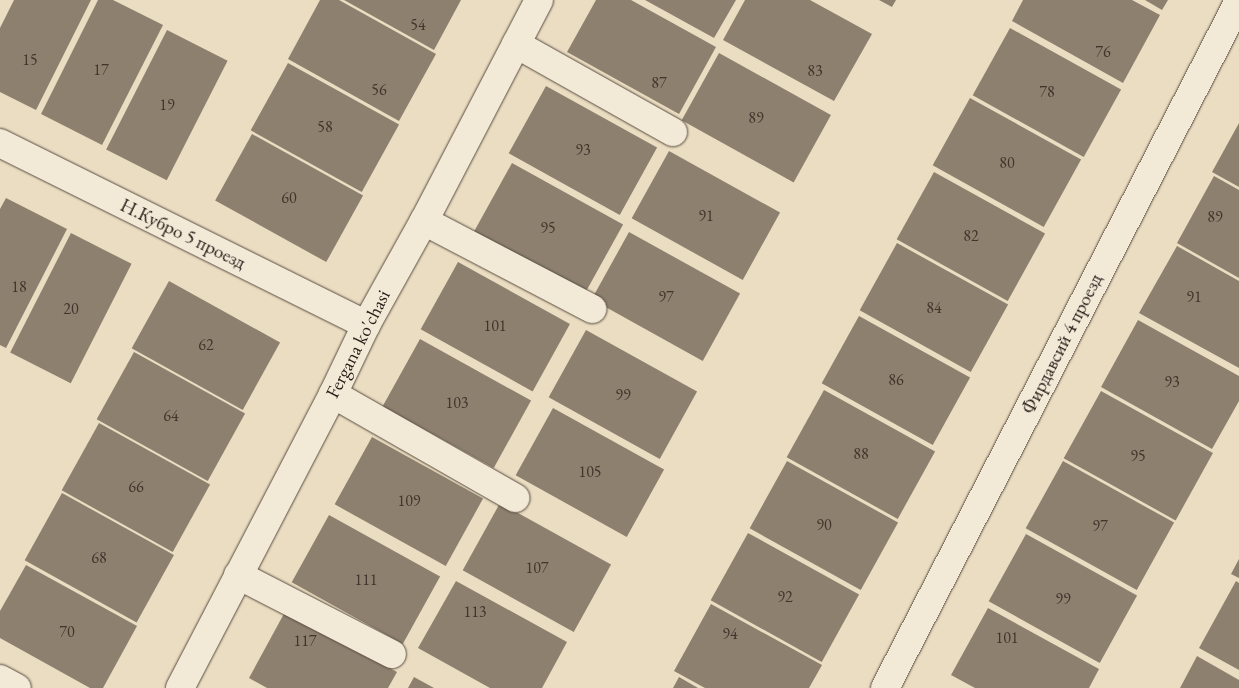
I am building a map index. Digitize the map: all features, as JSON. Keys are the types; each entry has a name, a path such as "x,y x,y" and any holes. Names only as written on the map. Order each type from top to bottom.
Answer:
{"street":[{"name":"Fergana ko'chasi","path":"180,688 333,394 366,325 424,221 539,0"},
{"name":"Фирдавсий 4 проезд","path":"885,688 1239,1"},
{"path":"516,44 673,132"},
{"name":"Н.Кубро 5 проезд","path":"0,143 366,325"},
{"path":"424,221 592,309"},
{"path":"333,394 515,498"},
{"path":"238,575 392,654"},
{"path":"0,679 17,688"}],"building":[{"path":"14,0 91,0 36,110 0,92 0,28"},
{"path":"98,0 113,0 163,25 102,145 41,114"},
{"path":"320,0 339,0 436,54 399,121 288,59"},
{"path":"344,0 461,0 434,50"},
{"path":"596,0 631,0 716,47 679,114 567,52"},
{"path":"645,0 736,0 714,38"},
{"path":"745,0 810,0 872,34 834,101 723,40"},
{"path":"879,0 896,0 892,7"},
{"path":"1023,0 1132,0 1160,15 1123,83 1012,21"},
{"path":"1145,0 1168,0 1162,10"},
{"path":"1010,28 1121,90 1084,157 973,95"},
{"path":"167,30 228,61 167,180 106,149"},
{"path":"719,53 831,115 794,182 682,120"},
{"path":"288,63 399,125 362,192 251,130"},
{"path":"546,86 657,148 620,215 509,153"},
{"path":"970,98 1081,160 1044,227 933,165"},
{"path":"1239,123 1239,187 1212,172"},
{"path":"252,134 363,196 326,262 215,200"},
{"path":"669,151 780,213 743,280 632,218"},
{"path":"512,163 623,225 585,293 474,231"},
{"path":"934,172 1045,234 1008,301 897,239"},
{"path":"1214,176 1239,190 1239,278 1177,243"},
{"path":"6,198 67,229 6,348 0,345 0,209"},
{"path":"629,232 740,294 703,361 592,299"},
{"path":"71,233 132,264 71,383 10,352"},
{"path":"897,243 1008,305 971,372 860,310"},
{"path":"1177,246 1239,281 1239,368 1139,313"},
{"path":"458,262 570,324 533,391 421,329"},
{"path":"169,281 280,343 243,410 132,348"},
{"path":"859,316 970,378 933,445 822,383"},
{"path":"1138,320 1239,376 1239,401 1212,449 1101,387"},
{"path":"586,330 697,392 660,459 549,397"},
{"path":"420,339 531,401 494,468 383,406"},
{"path":"134,352 245,414 208,481 97,419"},
{"path":"824,390 935,452 898,519 787,457"},
{"path":"1101,391 1213,453 1176,520 1064,458"},
{"path":"553,408 664,470 627,537 516,475"},
{"path":"99,423 210,485 173,552 62,490"},
{"path":"372,437 483,499 446,566 335,504"},
{"path":"787,461 898,523 861,590 750,528"},
{"path":"1063,461 1174,523 1137,590 1026,528"},
{"path":"62,493 174,555 137,622 25,560"},
{"path":"500,503 611,565 574,632 463,570"},
{"path":"329,515 440,577 403,644 292,582"},
{"path":"748,533 859,595 822,662 711,600"},
{"path":"1026,534 1137,596 1100,663 989,601"},
{"path":"1239,559 1239,578 1231,574"},
{"path":"26,565 137,626 103,688 90,688 0,638 0,611"},
{"path":"456,581 567,642 542,688 490,688 418,648"},
{"path":"1236,581 1239,583 1239,670 1199,648"},
{"path":"711,604 822,665 809,688 705,688 674,671"},
{"path":"988,608 1099,669 1089,688 975,688 951,675"},
{"path":"286,610 397,672 388,688 267,688 249,678"},
{"path":"1197,656 1239,680 1239,688 1180,688"},
{"path":"414,677 434,688 408,688"},
{"path":"679,677 698,688 673,688"}]}
